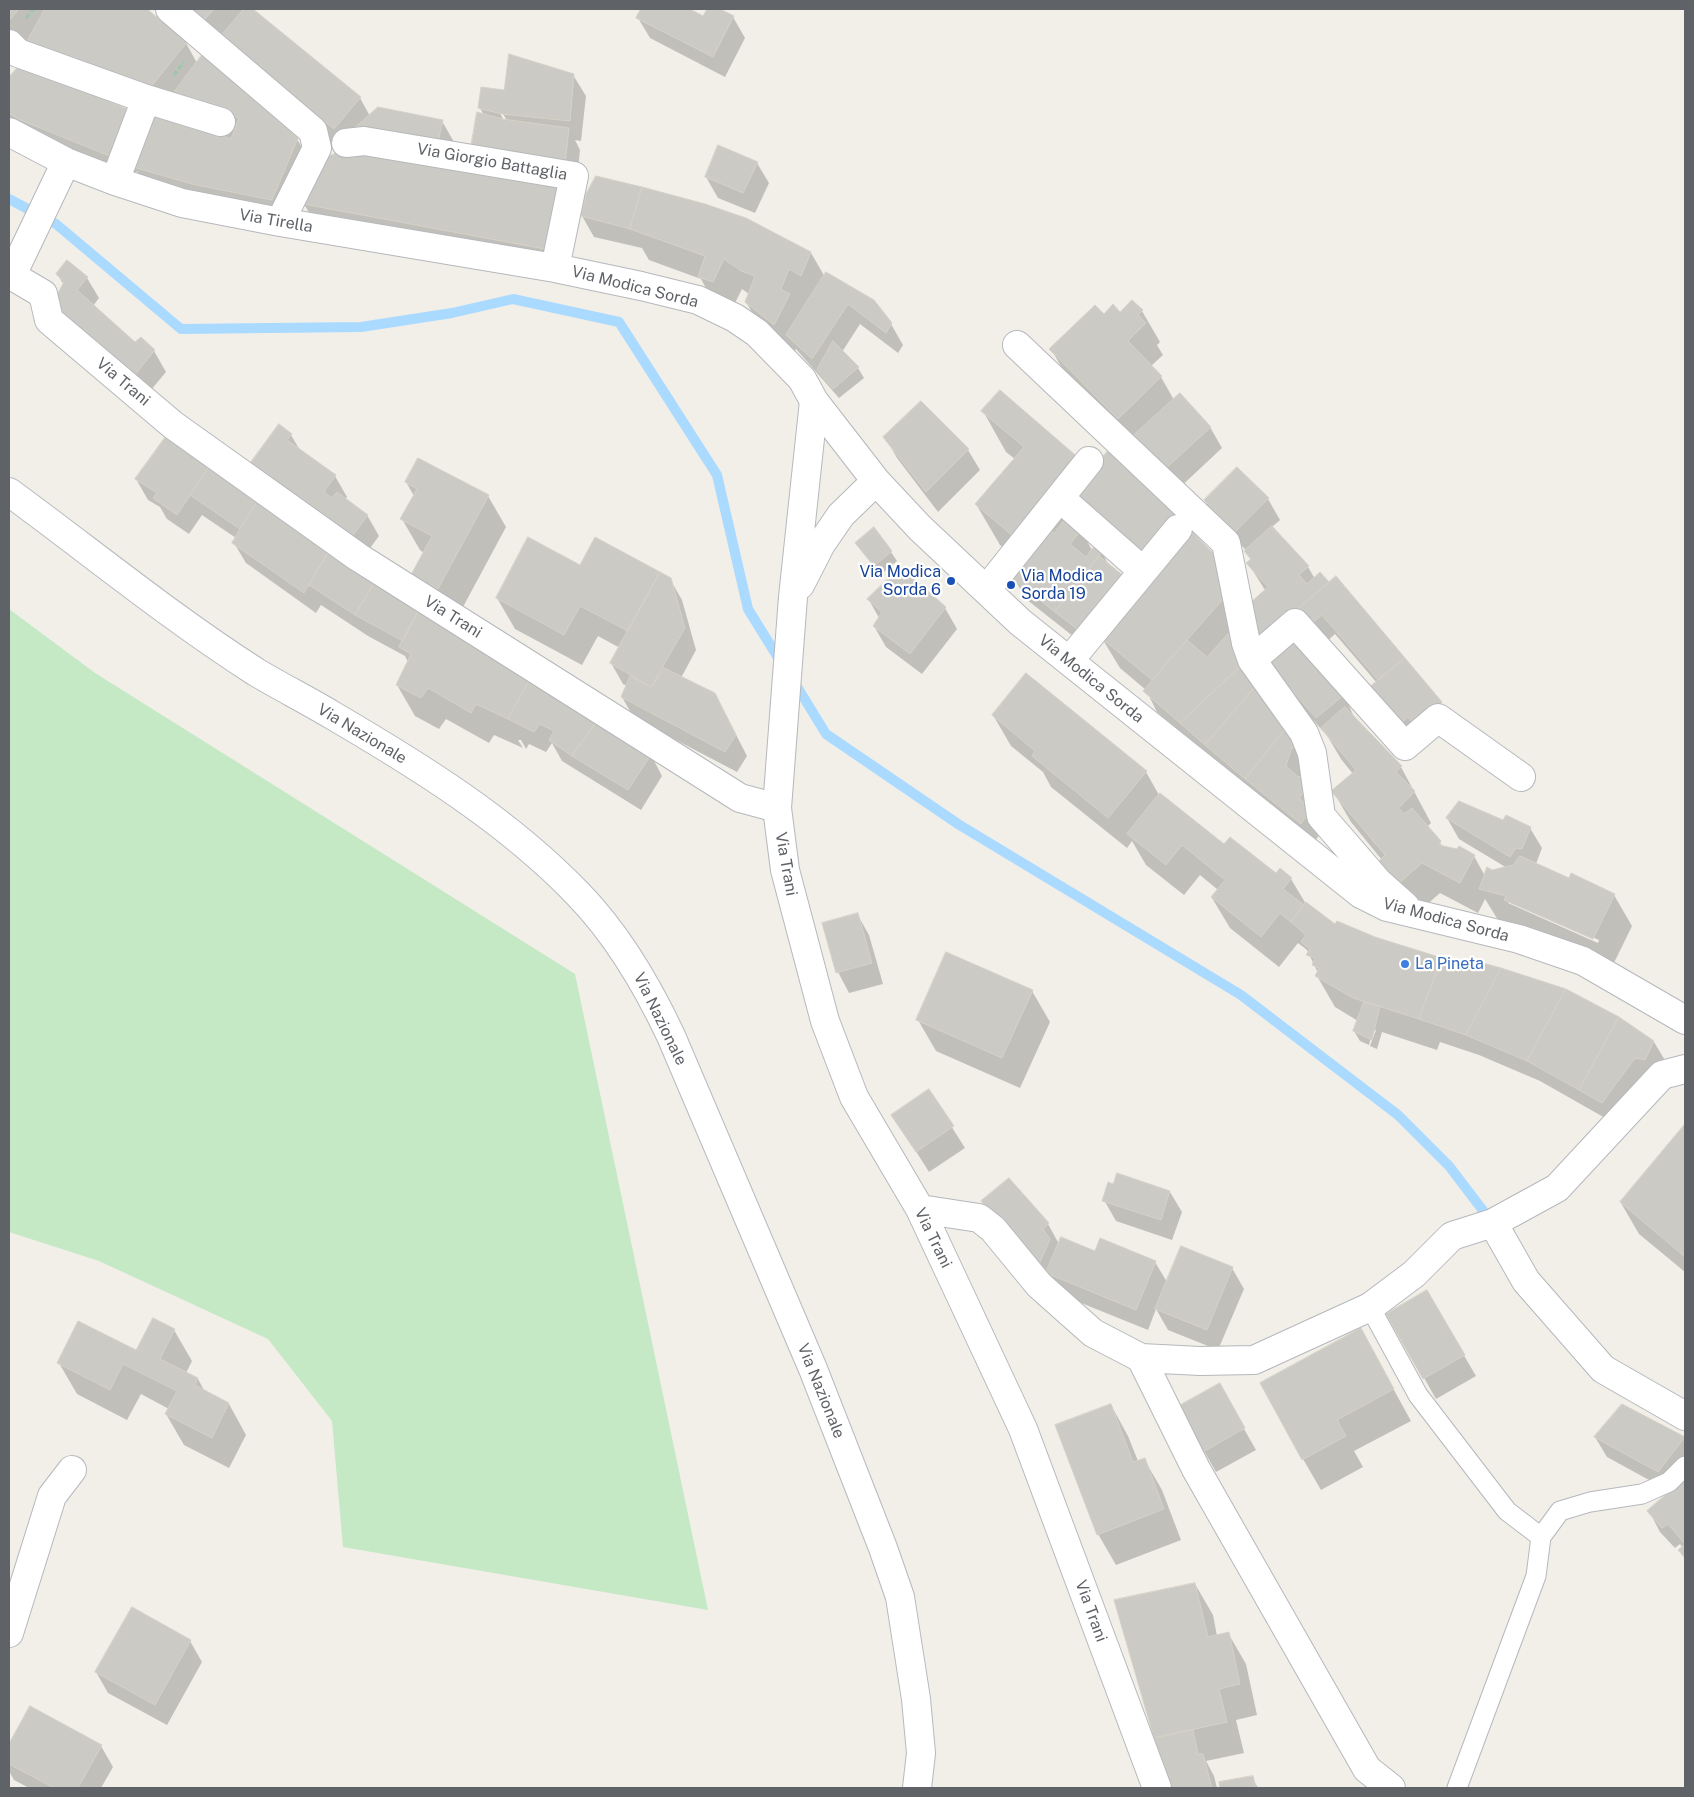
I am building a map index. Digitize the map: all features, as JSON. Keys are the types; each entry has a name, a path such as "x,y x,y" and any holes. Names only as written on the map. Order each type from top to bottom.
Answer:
{"street":[{"path":"170,9 313,131 316,148 280,222"},
{"path":"12,54 220,122"},
{"path":"115,182 146,99"},
{"name":"Via Tirella","path":"9,132 66,162 115,182 182,203 280,222 556,268"},
{"name":"Via Giorgio Battaglia","path":"346,143 364,141 574,176 556,268"},
{"path":"10,274 66,162"},
{"name":"Via Modica Sorda","path":"556,268 698,300 735,318 757,333 782,356 802,379 814,401 876,481 920,528 1020,622 1361,894 1387,907 1519,939 1582,961 1685,1020"},
{"name":"Via Trani","path":"10,274 43,294 49,320 173,425 358,557 740,798 777,808 785,870 825,1021 854,1097 920,1209 1023,1429 1157,1788"},
{"path":"1016,345 1226,543 1246,643 1252,660 1304,733 1312,753 1321,816 1378,882 1411,912"},
{"path":"777,808 793,597 814,401"},
{"path":"986,590 1089,461"},
{"path":"793,597 821,544 841,514 876,481"},
{"name":"Via Nazionale","path":"9,492 202,634 257,672 332,715 447,786 534,852 580,895 622,948 654,1000 671,1036 813,1369 883,1548 900,1597 909,1650 921,1753 918,1788"},
{"path":"1060,498 1143,571"},
{"path":"1069,662 1178,529"},
{"path":"1252,660 1295,623 1405,746 1438,718 1521,777"},
{"path":"920,1209 979,1218 993,1229 1039,1285 1093,1333 1141,1358 1200,1361 1254,1360 1370,1307 1414,1274 1452,1236 1493,1224 1557,1188 1662,1075 1685,1069"},
{"path":"1493,1224 1526,1281 1603,1369 1685,1416"},
{"path":"1141,1358 1196,1469 1367,1769 1391,1788"},
{"path":"9,1633 52,1496 72,1470"}],"lane":[{"path":"1370,1307 1418,1395 1507,1511 1541,1537"},
{"path":"1457,1788 1536,1576 1541,1537 1560,1512 1590,1502 1642,1494 1669,1482 1685,1466"}],"green space":[{"path":"9,609 95,673 575,974 708,1610 343,1547 332,1421 268,1339 99,1261 9,1232"}],"building":[{"path":"9,9 19,9 9,21"},
{"path":"45,9 147,9 187,42 150,88 27,42"},
{"path":"190,9 214,9 204,20"},
{"path":"244,9 253,9 361,97 334,129 221,36"},
{"path":"641,9 690,9 703,16 707,9 720,9 734,16 713,57 636,18"},
{"path":"509,54 574,74 570,121 502,114 478,108 481,87 504,90"},
{"path":"202,55 298,138 272,200 192,184 133,167 153,112 231,139 239,118 172,95"},
{"path":"21,64 132,111 112,157 18,119 9,113 9,77"},
{"path":"378,107 443,120 438,142 355,128"},
{"path":"477,112 502,119 569,128 565,165 471,147"},
{"path":"718,145 758,162 743,193 705,177"},
{"path":"340,152 562,181 550,250 303,204 317,173 329,156"},
{"path":"596,176 642,187 630,229 581,216 586,194"},
{"path":"642,187 705,204 746,218 811,252 801,276 789,269 781,289 790,294 774,325 745,302 755,276 741,271 724,259 713,282 698,277 705,256 630,229"},
{"path":"67,260 88,277 77,290 135,342 141,337 155,350 133,377 59,316 62,313 53,302 64,282 56,274"},
{"path":"826,272 874,300 892,323 886,333 848,304 812,359 786,335"},
{"path":"1132,300 1143,310 1138,315 1146,323 1128,341 1162,376 1118,419 1049,349 1095,305 1104,314 1113,304 1120,312"},
{"path":"833,341 859,367 833,389 817,370"},
{"path":"1000,390 1081,460 1014,537 975,504 1024,447 981,411"},
{"path":"1180,393 1211,427 1163,471 1132,437"},
{"path":"921,401 969,449 926,492 883,437"},
{"path":"279,424 292,434 287,440 336,475 324,492 332,498 337,492 368,515 350,539 249,465"},
{"path":"167,435 209,467 177,515 153,498 157,493 135,479"},
{"path":"1112,446 1179,514 1144,557 1072,494"},
{"path":"418,458 489,495 438,589 411,575 432,536 400,519 417,489 405,482"},
{"path":"209,467 257,502 240,529 190,495"},
{"path":"1237,467 1269,498 1235,532 1204,500"},
{"path":"257,502 329,551 304,593 232,543"},
{"path":"1067,517 1082,529 1070,544 1086,557 1095,545 1103,551 1055,612 1012,578 1050,530 1054,533"},
{"path":"1272,526 1309,566 1299,575 1307,584 1320,572 1329,582 1256,645 1250,603 1268,587 1246,563 1251,559 1244,551"},
{"path":"874,527 892,551 874,566 855,543"},
{"path":"1188,528 1218,558 1224,598 1152,680 1100,637"},
{"path":"528,537 580,565 595,537 660,572 628,631 580,606 564,635 496,598"},
{"path":"329,551 376,580 355,615 309,585"},
{"path":"1099,556 1125,577 1081,632 1055,612"},
{"path":"901,567 946,607 910,654 873,626 882,612 867,599"},
{"path":"660,572 671,578 685,628 651,687 610,663"},
{"path":"1336,576 1405,658 1378,680 1322,615 1309,626 1296,611"},
{"path":"376,580 420,608 403,641 355,615"},
{"path":"420,608 531,678 508,719 476,704 471,713 428,688 421,698 396,685 411,654 399,647"},
{"path":"1228,634 1242,665 1180,723 1143,691 1187,640 1207,657"},
{"path":"1294,637 1344,695 1316,718 1266,661"},
{"path":"1405,658 1442,702 1415,725 1408,717 1396,728 1365,691"},
{"path":"1242,665 1255,687 1205,745 1180,723"},
{"path":"664,668 715,693 736,735 725,752 621,697 630,676 651,687"},
{"path":"1026,673 1147,771 1108,818 1032,756 1035,751 992,715"},
{"path":"531,678 598,720 572,756 549,740 554,731 540,724 534,732 508,719"},
{"path":"1255,687 1287,727 1245,779 1205,745"},
{"path":"1345,707 1402,766 1396,772 1415,791 1399,808 1404,814 1412,808 1441,841 1439,845 1457,849 1459,846 1475,855 1460,883 1422,863 1397,885 1375,865 1385,855 1331,791 1356,770 1321,728"},
{"path":"598,720 651,755 628,790 572,756"},
{"path":"1287,727 1300,740 1291,750 1286,766 1298,777 1303,776 1305,791 1299,798 1311,809 1301,824 1245,779"},
{"path":"1160,793 1224,844 1230,837 1276,873 1280,868 1292,878 1283,889 1304,905 1291,922 1280,913 1261,937 1211,897 1225,880 1182,845 1166,865 1127,834"},
{"path":"1459,801 1503,820 1506,815 1531,827 1522,849 1516,848 1510,857 1446,818"},
{"path":"1520,856 1569,878 1571,873 1615,894 1593,939 1504,900 1506,896 1479,889 1487,867 1492,870 1513,865"},
{"path":"1306,902 1335,924 1337,921 1375,937 1442,958 1419,1019 1353,998 1315,976 1319,968 1312,965 1315,958 1306,955 1310,949 1301,942 1306,935 1291,922"},
{"path":"858,913 872,963 836,973 822,923"},
{"path":"946,952 1033,990 1002,1058 916,1020"},
{"path":"1442,958 1465,964 1468,959 1501,968 1466,1035 1419,1019"},
{"path":"1501,968 1566,989 1527,1061 1466,1035"},
{"path":"1566,989 1619,1017 1579,1090 1527,1061"},
{"path":"1364,1002 1380,1006 1372,1040 1353,1031"},
{"path":"1619,1017 1654,1041 1645,1060 1635,1058 1602,1103 1579,1090"},
{"path":"929,1089 954,1126 916,1152 891,1115"},
{"path":"1685,1124 1685,1257 1620,1202"},
{"path":"1117,1173 1170,1191 1161,1220 1102,1201 1108,1182 1113,1184"},
{"path":"1009,1178 1049,1223 1043,1229 1050,1239 1038,1267 981,1201"},
{"path":"1061,1237 1095,1251 1100,1238 1156,1261 1136,1310 1046,1273"},
{"path":"1181,1246 1233,1267 1207,1330 1155,1309"},
{"path":"1427,1290 1465,1355 1423,1379 1386,1314"},
{"path":"153,1318 175,1329 160,1359 198,1378 195,1385 229,1403 212,1438 165,1414 177,1391 123,1364 110,1390 57,1363 78,1321 136,1350"},
{"path":"1361,1328 1394,1389 1337,1420 1346,1436 1302,1460 1260,1383"},
{"path":"1220,1383 1245,1428 1203,1452 1177,1407"},
{"path":"1111,1404 1133,1462 1145,1458 1164,1509 1097,1535 1055,1425"},
{"path":"1622,1404 1685,1437 1658,1472 1594,1437"},
{"path":"1685,1478 1685,1544 1668,1524 1662,1528 1647,1511"},
{"path":"1685,1544 1685,1558 1678,1550"},
{"path":"1195,1583 1208,1637 1229,1632 1240,1684 1219,1689 1227,1722 1154,1738 1114,1600"},
{"path":"132,1607 191,1640 155,1705 95,1672"},
{"path":"30,1706 102,1745 78,1788 54,1788 9,1764 9,1744"},
{"path":"1193,1730 1198,1754 1203,1754 1212,1788 1172,1788 1154,1738"},
{"path":"1253,1776 1256,1788 1220,1788 1219,1782"}],"waterway":[{"path":"9,199 56,224 181,329 361,327 452,313 513,299 619,322 717,475 748,609 782,664"},
{"path":"793,680 826,734 958,824 1241,995 1398,1115 1449,1166 1491,1221"}],"place":[{"name":"Via Modica Sorda 6","path":"951,581"},
{"name":"Via Modica Sorda 19","path":"1011,585"},
{"name":"La Pineta","path":"1405,964"}]}
